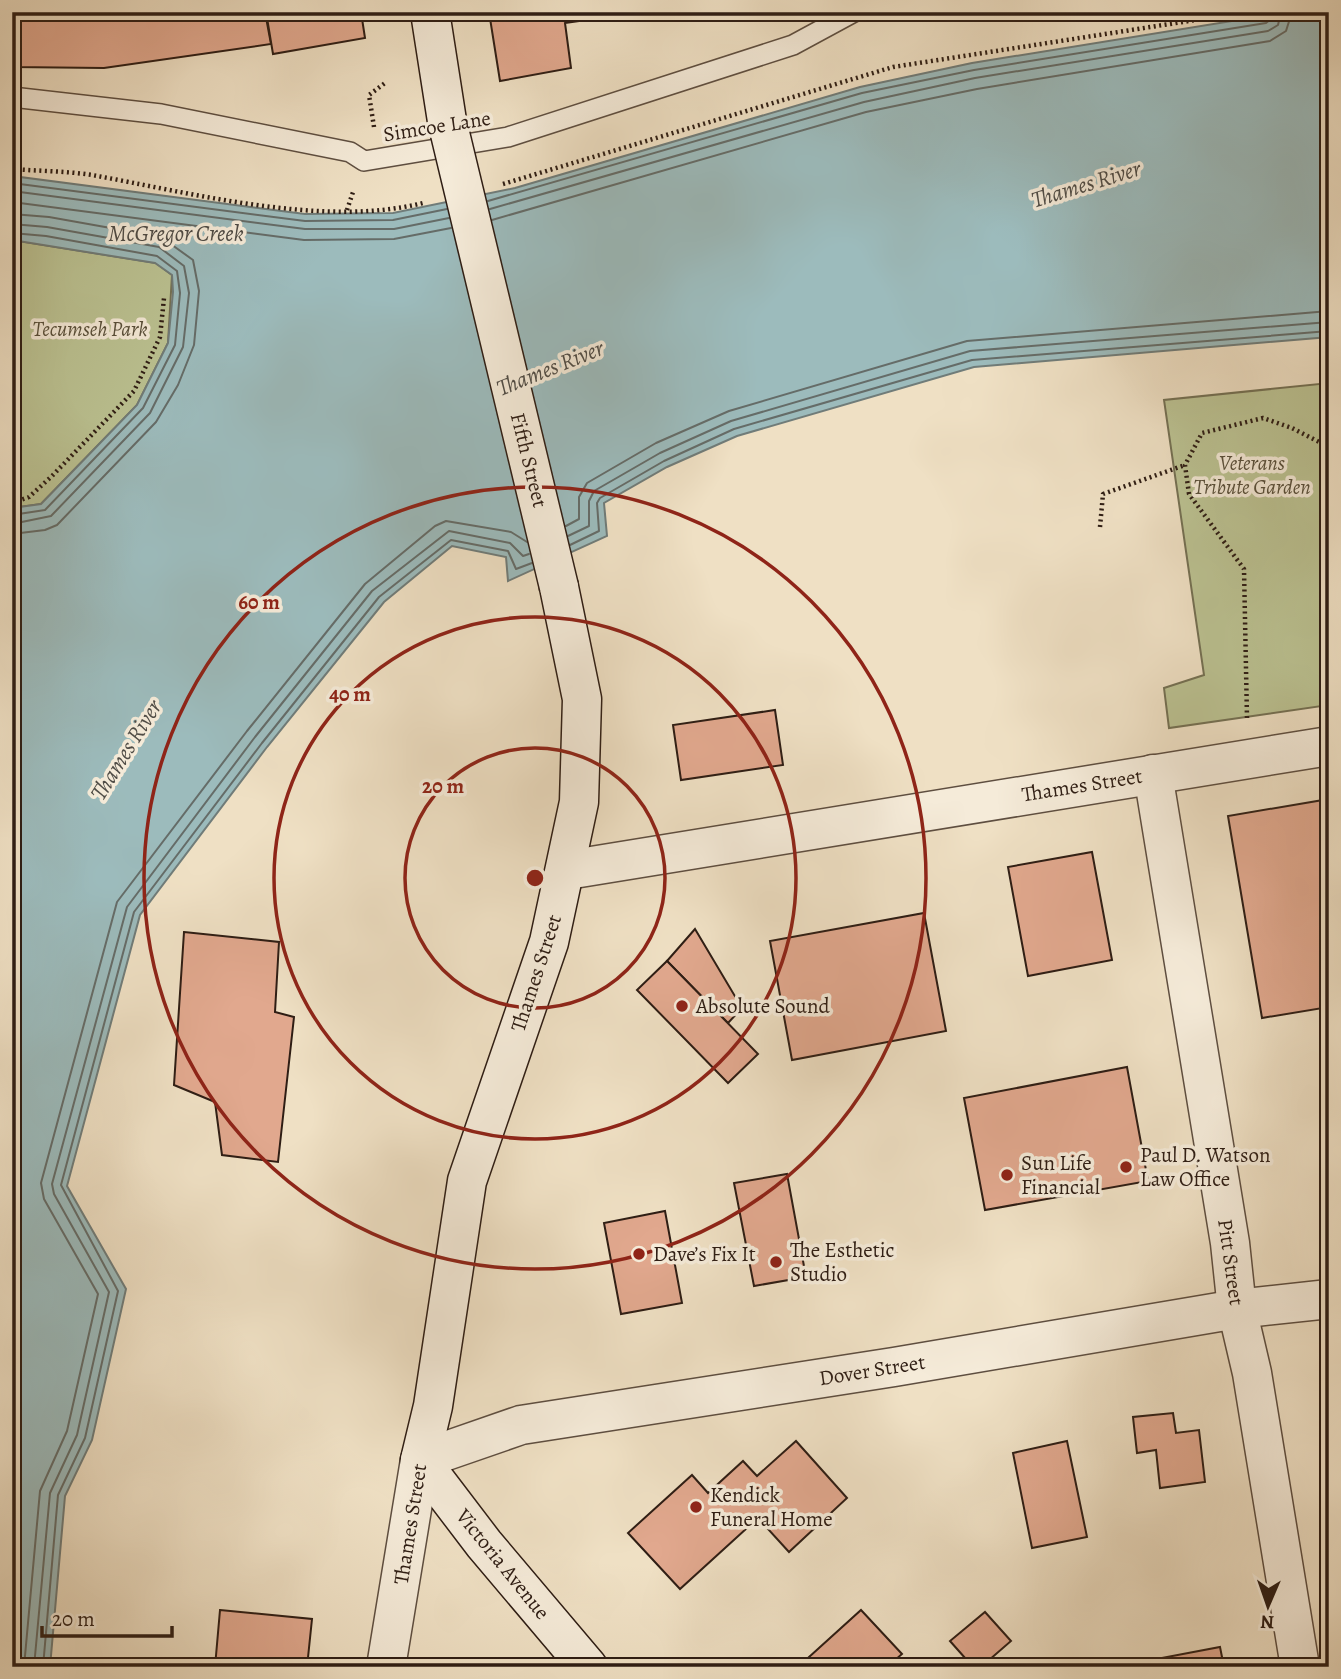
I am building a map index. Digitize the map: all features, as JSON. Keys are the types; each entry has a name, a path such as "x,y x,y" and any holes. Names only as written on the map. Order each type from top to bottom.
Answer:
{"street":[{"name":"Fifth Street","path":"430,12 447,121 559,587 582,699 579,802 566,870"},
{"name":"Thames Street","path":"386,1667 420,1460 433,1406 467,1181 549,942 566,870 1329,746"},
{"name":"Pitt Street","path":"1153,774 1230,1243 1237,1309 1252,1373 1300,1667"},
{"name":"Dover Street","path":"420,1460 521,1424 894,1367 1237,1309 1329,1298"},
{"name":"Victoria Avenue","path":"420,1460 484,1544 588,1667"}],"lane":[{"name":"Simcoe Lane","path":"12,97 161,114 350,152 364,160 508,137 793,45 854,12"}],"path":[{"path":"502,184 893,67 1247,12"},
{"path":"12,169 89,175 202,197 320,210 393,211 434,201"},
{"path":"12,503 29,497 52,476 134,391 160,337 164,298"},
{"path":"1248,759 1244,569 1189,494 1185,465 1202,433 1263,418 1292,428 1329,447"},
{"path":"1100,527 1103,494 1185,465"}],"green space":[{"name":"Tecumseh Park","path":"12,240 156,263 172,275 168,343 137,405 41,504 12,508"},
{"name":"Veterans Tribute Garden","path":"1329,383 1329,705 1169,728 1164,688 1204,675 1164,400"}],"water":[{"path":"1288,12 1329,12 1329,337 974,367 737,436 667,467 604,503 607,536 508,581 506,557 452,546 384,602 267,747 140,915 67,1186 126,1289 92,1440 65,1496 50,1667 12,1667 12,508 41,504 137,405 168,343 173,292 172,275 155,263 12,240 12,176 305,214 393,213 515,188 860,87 972,63"}],"building":[{"path":"12,12 265,12 271,44 104,68 12,67"},
{"path":"266,12 361,12 365,38 273,54"},
{"path":"489,12 643,12 565,23 571,68 500,81"},
{"path":"775,710 783,765 681,780 673,725"},
{"path":"1329,799 1329,1007 1262,1018 1228,816"},
{"path":"1092,852 1112,960 1028,976 1008,867"},
{"path":"924,913 946,1031 792,1060 770,941"},
{"path":"695,929 742,1008 728,1023 667,961"},
{"path":"184,932 279,942 275,1012 294,1017 278,1162 222,1155 215,1102 174,1085"},
{"name":"Absolute Sound","path":"667,961 758,1054 728,1083 637,990"},
{"path":"1127,1067 1148,1181 985,1210 964,1098"},
{"path":"787,1174 806,1277 754,1286 734,1183"},
{"path":"665,1211 682,1303 621,1314 604,1223"},
{"path":"1173,1413 1176,1433 1199,1430 1205,1482 1160,1488 1156,1450 1137,1453 1133,1417"},
{"path":"796,1441 847,1498 789,1552 758,1518 680,1589 628,1533 692,1475 708,1493 743,1461 757,1476"},
{"path":"1067,1441 1087,1537 1032,1548 1013,1453"},
{"path":"220,1610 312,1619 307,1667 215,1667"},
{"path":"861,1610 902,1654 887,1667 798,1667"},
{"path":"985,1612 1011,1641 981,1667 973,1667 950,1641"},
{"path":"1220,1647 1224,1667 1152,1667 1151,1660"}],"place":[{"name":"Absolute Sound","path":"682,1006"},
{"name":"Paul D. Watson Law Office","path":"1126,1167"},
{"name":"Sun Life Financial","path":"1007,1175"},
{"name":"Dave’s Fix It","path":"639,1254"},
{"name":"The Esthetic Studio","path":"776,1262"},
{"name":"Kendick Funeral Home","path":"696,1507"}],"water label":[{"name":"Thames River","path":"1086,184"},
{"name":"McGregor Creek","path":"176,233"},
{"name":"Thames River","path":"550,368"},
{"name":"Thames River","path":"126,750"}]}
